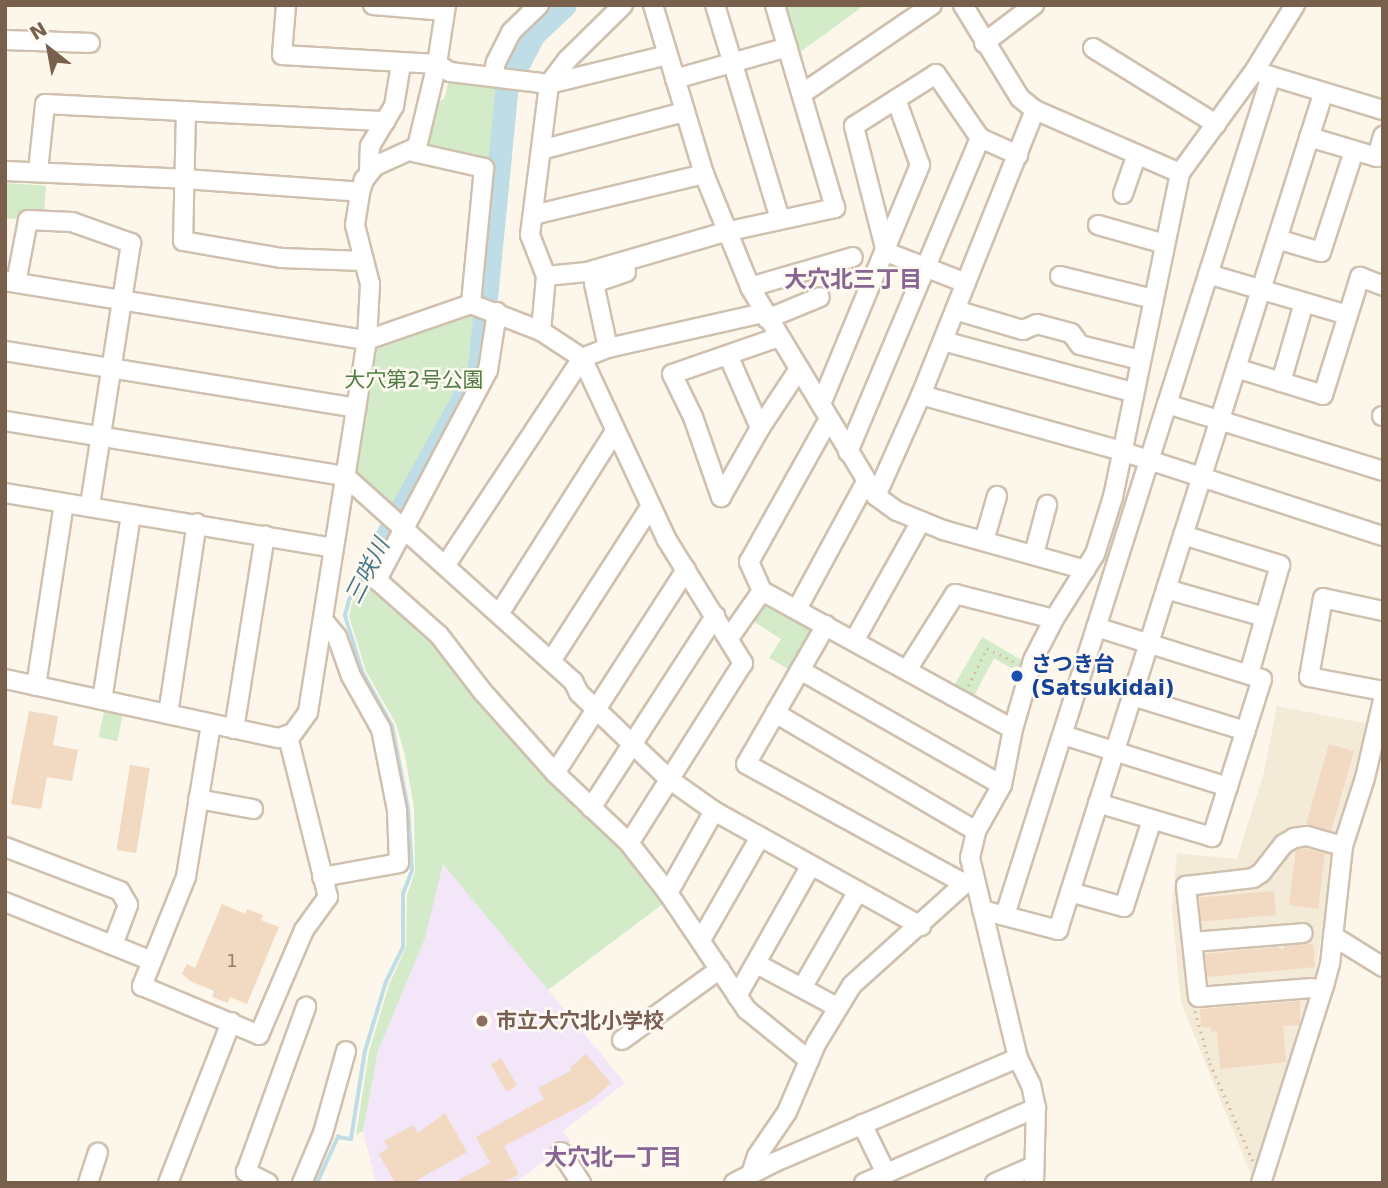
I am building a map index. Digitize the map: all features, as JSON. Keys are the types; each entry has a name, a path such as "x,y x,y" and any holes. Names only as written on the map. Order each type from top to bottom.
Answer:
{"street":[{"path":"286,5 282,55 437,64 450,72 549,84 667,55"},
{"path":"369,171 417,148 437,64 445,8 373,5"},
{"path":"503,78 496,62 511,32 539,5"},
{"path":"541,331 545,276 530,235 549,84 568,59 623,5"},
{"path":"653,5 684,112 725,232 765,316 871,489 897,511 921,521 1086,570"},
{"path":"715,5 780,219"},
{"path":"545,276 587,272 725,232 835,208 775,5"},
{"path":"803,93 932,5"},
{"path":"963,5 984,43 1020,97 1035,110 1180,173"},
{"path":"984,43 1034,5"},
{"path":"1005,915 1208,274 1263,73 1295,5"},
{"path":"5,40 90,43"},
{"path":"675,79 788,47"},
{"path":"1093,48 1216,124"},
{"path":"288,737 308,712 367,340 370,284 355,225 360,192 369,171 370,146 394,106 401,64"},
{"path":"1263,73 1323,94 1383,110"},
{"path":"995,1183 1034,1174 1036,1108 1031,1085 1018,1058 982,910 969,881 970,858 976,831 1002,785 1013,729 1034,660 1054,619 1096,554 1113,497 1132,392 1180,173 1216,124 1263,73"},
{"path":"886,252 854,126 936,74 980,138 1018,155"},
{"path":"982,910 1058,930 1323,94"},
{"path":"896,99 920,165 825,412 749,562 762,591 1013,729"},
{"path":"38,171 45,104 386,121"},
{"path":"797,608 871,489 921,395 1035,110"},
{"path":"186,111 183,241 281,258 363,261"},
{"path":"541,150 684,112"},
{"path":"1309,137 1377,157 1383,136"},
{"path":"848,452 980,138"},
{"path":"1277,239 1321,252 1354,150"},
{"path":"413,152 484,168 471,304"},
{"path":"1123,194 1137,154"},
{"path":"5,171 185,179 360,192"},
{"path":"533,215 704,174"},
{"path":"90,506 111,367 122,298 131,243 72,222 28,220 11,282 122,298 367,340 471,304 541,331 582,358 651,506 686,570 743,663 629,843"},
{"path":"1098,225 1165,244"},
{"path":"608,348 594,283 642,266 661,250"},
{"path":"886,252 966,283"},
{"path":"750,287 853,257"},
{"path":"1208,274 1347,315"},
{"path":"1060,276 1153,299"},
{"path":"1236,368 1324,395 1360,277 1383,286"},
{"path":"445,566 582,358 608,348 765,316 820,297"},
{"path":"1281,383 1304,303"},
{"path":"955,310 1023,330 1037,324 1071,333 1080,345 1140,360"},
{"path":"497,312 488,370 399,524 377,580 439,635 482,691 555,773 629,843 668,892 747,1010 809,1060"},
{"path":"779,337 672,374 686,400 721,497 760,428 799,369"},
{"path":"943,341 1132,392"},
{"path":"5,351 356,408"},
{"path":"727,355 760,428"},
{"path":"921,395 1151,460 1383,536"},
{"path":"1167,404 1383,471"},
{"path":"5,421 345,476 573,681 596,709 669,779 714,811 921,926"},
{"path":"499,614 615,431"},
{"path":"5,493 197,523 333,548"},
{"path":"984,541 998,496"},
{"path":"36,686 64,503"},
{"path":"1034,554 1047,505"},
{"path":"551,661 651,506"},
{"path":"102,700 131,514"},
{"path":"854,641 921,521"},
{"path":"168,714 197,523"},
{"path":"234,729 265,535"},
{"path":"1183,535 1280,565 1249,674"},
{"path":"555,773 686,570"},
{"path":"1166,589 1265,617"},
{"path":"729,638 762,591"},
{"path":"907,670 955,594 1054,619"},
{"path":"1383,611 1323,598 1310,677 1383,691"},
{"path":"591,808 715,616"},
{"path":"323,620 337,637 351,676 381,729 397,810 399,863 323,877"},
{"path":"826,625 746,765 969,881"},
{"path":"1096,627 1262,679 1212,837 1098,803"},
{"path":"800,670 1002,785"},
{"path":"5,680 234,729 288,737"},
{"path":"1132,696 1246,730"},
{"path":"1259,1175 1324,986 1333,936 1343,846 1365,778 1383,700"},
{"path":"775,713 976,831"},
{"path":"211,724 186,877 142,986 259,1035 304,929 328,897 288,737"},
{"path":"1063,735 1228,787"},
{"path":"198,799 253,809"},
{"path":"668,892 714,811"},
{"path":"1070,892 1124,907 1152,820"},
{"path":"1312,988 1198,997 1186,886 1253,878 1261,873 1280,847 1294,838 1307,836 1343,846"},
{"path":"701,940 760,837"},
{"path":"5,847 120,891 128,905 113,945"},
{"path":"737,996 811,865"},
{"path":"743,1180 787,1112 809,1060 852,985 969,881"},
{"path":"802,988 858,891"},
{"path":"5,902 152,961"},
{"path":"1192,942 1303,933"},
{"path":"1333,936 1383,967"},
{"path":"757,964 837,1007"},
{"path":"622,1041 720,969"},
{"path":"268,1183 246,1172 306,1007"},
{"path":"168,1183 231,1022"},
{"path":"302,1183 323,1133 346,1051"},
{"path":"743,1180 862,1124 1018,1058"},
{"path":"864,1183 1036,1108"},
{"path":"862,1124 886,1173"},
{"path":"561,1152 581,1183"},
{"path":"88,1183 98,1153"}],"path":[{"path":"965,691 987,648 1023,667"},
{"path":"1198,997 1194,1004 1196,1022 1210,1063 1259,1175"}],"shaded area":[{"path":"1277,706 1369,724 1357,775 1334,844 1314,987 1252,1177 1181,1003 1172,909 1177,853 1237,859 1264,772"},
{"name":"市立大穴北小学校","path":"443,863 625,1083 563,1131 571,1141 515,1183 376,1183 363,1131 378,1051 424,938"}],"green space":[{"path":"781,5 865,5 796,55"},
{"path":"450,77 503,83 493,163 427,150 438,102 444,99"},
{"path":"5,183 46,186 43,221 5,218"},
{"name":"大穴第2号公園","path":"472,310 480,315 475,367 397,512 350,469 373,345"},
{"path":"369,578 434,636 626,846 667,901 548,990 443,864 425,938 378,1051 363,1131 356,1135 369,1052 389,985 406,947 407,895 415,872 414,808 405,755 396,724 366,671 349,616 352,603"},
{"path":"766,601 810,626 813,632 790,670 769,658 781,639 750,619 759,602"},
{"path":"982,637 1032,666 1027,678 994,658 974,696 955,684"},
{"path":"105,707 124,711 117,741 99,737"}],"building":[{"path":"29,711 58,716 53,745 78,750 72,781 47,777 41,809 11,804"},
{"path":"1329,744 1354,751 1331,832 1306,825"},
{"path":"130,765 150,768 136,853 117,850"},
{"path":"1302,848 1325,853 1318,909 1289,905 1296,850"},
{"path":"1274,891 1276,915 1201,921 1199,898"},
{"path":"222,904 245,914 247,909 263,915 261,920 279,927 247,1004 230,997 228,1003 212,997 214,991 190,981 182,974 187,964 195,968"},
{"path":"1313,944 1315,967 1207,977 1205,954 1278,947 1283,950 1284,946"},
{"path":"1300,1001 1300,1025 1283,1026 1286,1062 1220,1069 1217,1031 1211,1032 1211,1027 1201,1027 1200,1009"},
{"path":"586,1054 611,1083 592,1100 504,1146 519,1174 503,1183 453,1183 490,1163 476,1137 544,1099 538,1088 572,1070 570,1068"},
{"path":"501,1058 517,1086 507,1092 491,1064"},
{"path":"445,1113 467,1152 412,1183 395,1183 379,1154 388,1148 384,1141 413,1125 418,1133"}],"waterway":[{"name":"三咲川","path":"367,571 479,369 507,85 534,34 565,5"},
{"name":"三咲川","path":"317,1183 338,1137 351,1139 365,1051 386,982 403,947 403,894 412,871 408,809 392,726 362,672 345,616 349,600 367,571"}],"place":[{"name":"さつき台 (Satsukidai)","path":"1017,676"},
{"name":"市立大穴北小学校","path":"482,1021"}],"district":[{"name":"大穴北三丁目","path":"853,279"},
{"name":"大穴北一丁目","path":"613,1157"}]}
